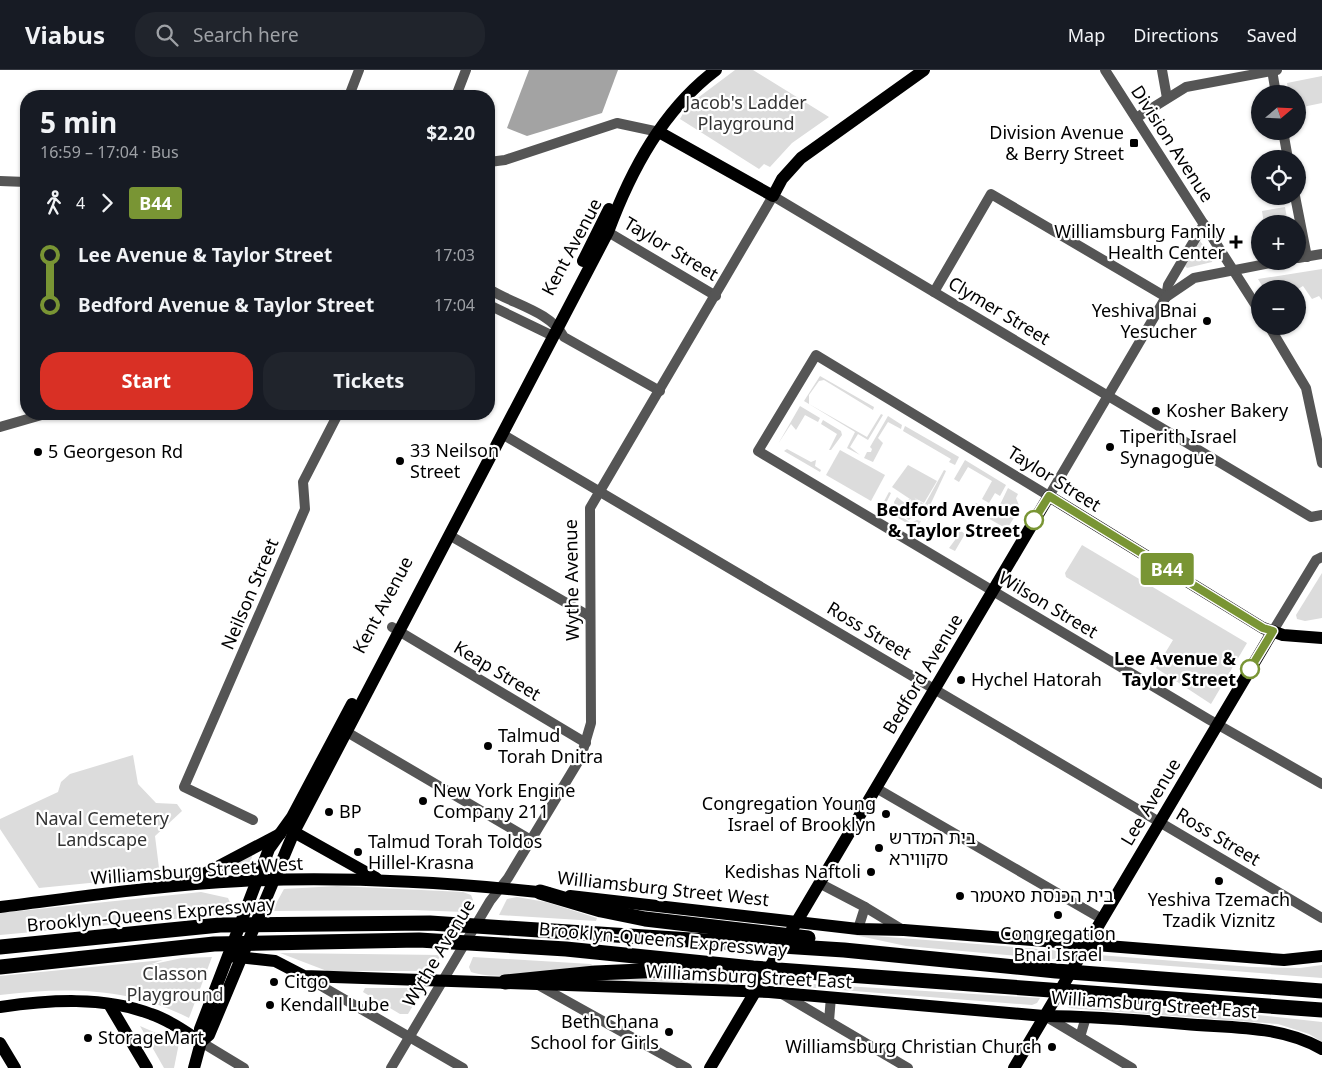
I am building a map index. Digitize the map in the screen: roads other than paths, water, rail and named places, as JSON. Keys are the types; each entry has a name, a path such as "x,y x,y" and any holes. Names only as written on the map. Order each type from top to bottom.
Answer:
{"highway":[{"path":"540,892 601,910 645,919 832,941 844,950"},
{"name":"Brooklyn-Queens Expressway","path":"0,947 220,925 268,923 430,923 844,950 1056,971 1322,991"},
{"name":"Brooklyn-Queens Expressway","path":"0,967 214,944 419,940 511,945 753,968 1322,1010"},
{"path":"505,982 647,970 753,968"}],"main road":[{"name":"Kent Avenue","path":"235,957 343,730 552,329 608,232 622,195 655,131 682,100 716,70"},
{"name":"Wythe Avenue","path":"773,196 782,180 801,158 924,70"},
{"name":"Clymer Street","path":"655,131 773,196"},
{"name":"Kent Avenue","path":"395,629 449,535 502,434 611,206 622,195"},
{"name":"Bedford Avenue","path":"710,1068 1049,496"},
{"name":"Taylor Street","path":"1049,496 1263,628 1283,635 1322,638"},
{"name":"Lee Avenue","path":"1014,1068 1273,631"},
{"name":"Kent Avenue","path":"194,1068 201,1042 209,1034 269,849 292,817 343,730"},
{"path":"294,832 378,879"},
{"path":"181,886 280,834"},
{"name":"Williamsburg Street West","path":"0,907 181,886 258,881 378,879 540,892 795,926 904,930 1284,960 1322,956"},
{"name":"Williamsburg Street East","path":"235,957 275,961 304,976 505,982 540,986 758,988 782,993 1044,1016 1086,1016 1271,1031 1304,1038 1322,1049"},
{"path":"0,1007 45,1003 109,1004 152,1014 201,1042"},
{"path":"109,1004 147,1068"},
{"path":"0,1043 15,1068"}],"street":[{"path":"351,90 359,70"},
{"path":"458,90 466,70"},
{"name":"Division Avenue","path":"1105,70 1251,297"},
{"path":"1162,70 1167,98"},
{"path":"1136,118 1186,87 1274,70 1275,85"},
{"path":"495,161 505,160 617,122 655,131"},
{"path":"0,181 20,182"},
{"path":"934,292 991,194 1166,297"},
{"name":"Clymer Street","path":"773,196 1311,517 1322,516"},
{"name":"Wythe Avenue","path":"391,1068 490,901 531,840 581,756 591,723 589,511 773,196"},
{"name":"Bedford Avenue","path":"1049,496 1166,297 1168,285 1204,224"},
{"name":"Taylor Street","path":"608,232 716,296"},
{"path":"1306,256 1322,254"},
{"name":"Bedford Avenue","path":"1166,297 1194,278 1251,267"},
{"path":"495,293 535,313 564,337 660,391"},
{"path":"495,307 528,324 552,329"},
{"path":"1274,335 1306,388 1322,462"},
{"name":"Taylor Street","path":"816,355 1049,496"},
{"name":"Wilson Street","path":"816,355 758,451 1218,725 1322,784"},
{"path":"0,427 24,420"},
{"name":"Neilson Street","path":"253,820 184,787 305,509 303,482 335,420"},
{"name":"Ross Street","path":"502,434 1322,918"},
{"path":"449,535 590,616"},
{"name":"Lee Avenue","path":"1273,631 1316,560 1322,557"},
{"name":"Keap Street","path":"395,629 586,743"},
{"path":"343,730 531,840"},
{"path":"876,788 1102,919"},
{"path":"819,883 904,930"},
{"path":"858,929 865,907"},
{"path":"304,976 463,1068"},
{"path":"540,986 687,1068"},
{"path":"782,993 908,1068"},
{"path":"829,1021 832,997"},
{"path":"1044,1016 1132,1068"},
{"path":"1080,1037 1086,1016"},
{"path":"201,1042 244,1068"}],"place":[{"name":"Division Avenue & Berry Street","path":"1134,143"},
{"name":"Williamsburg Family Health Center","path":"1236,242"},
{"name":"Yeshiva Bnai Yesucher","path":"1207,321"},
{"name":"Kosher Bakery","path":"1156,411"},
{"name":"Tiperith Israel Synagogue","path":"1110,447"},
{"name":"5 Georgeson Rd","path":"38,452"},
{"name":"33 Neilson Street","path":"400,461"},
{"name":"Bedford Avenue & Taylor Street","path":"1034,520"},
{"name":"Lee Avenue & Taylor Street","path":"1250,669"},
{"name":"Hychel Hatorah","path":"961,680"},
{"name":"Talmud Torah Dnitra","path":"488,746"},
{"name":"New York Engine Company 211","path":"423,801"},
{"name":"BP","path":"329,812"},
{"name":"Congregation Young Israel of Brooklyn","path":"886,814"},
{"name":"בית המדרש סקווירא","path":"879,848"},
{"name":"Talmud Torah Toldos Hillel-Krasna","path":"358,852"},
{"name":"Kedishas Naftoli","path":"871,872"},
{"name":"Yeshiva Tzemach Tzadik Viznitz","path":"1219,881"},
{"name":"בית הכנסת סאטמר","path":"960,896"},
{"name":"Congregation Bnai Israel","path":"1058,915"},
{"name":"Citgo","path":"274,982"},
{"name":"Kendall Lube","path":"270,1005"},
{"name":"Beth Chana School for Girls","path":"669,1032"},
{"name":"StorageMart","path":"88,1038"},
{"name":"Williamsburg Christian Church","path":"1052,1047"}],"park label":[{"name":"Jacob's Ladder Playground","path":"746,113"},
{"name":"Naval Cemetery Landscape","path":"102,830"},
{"name":"Classon Playground","path":"175,984"}]}
